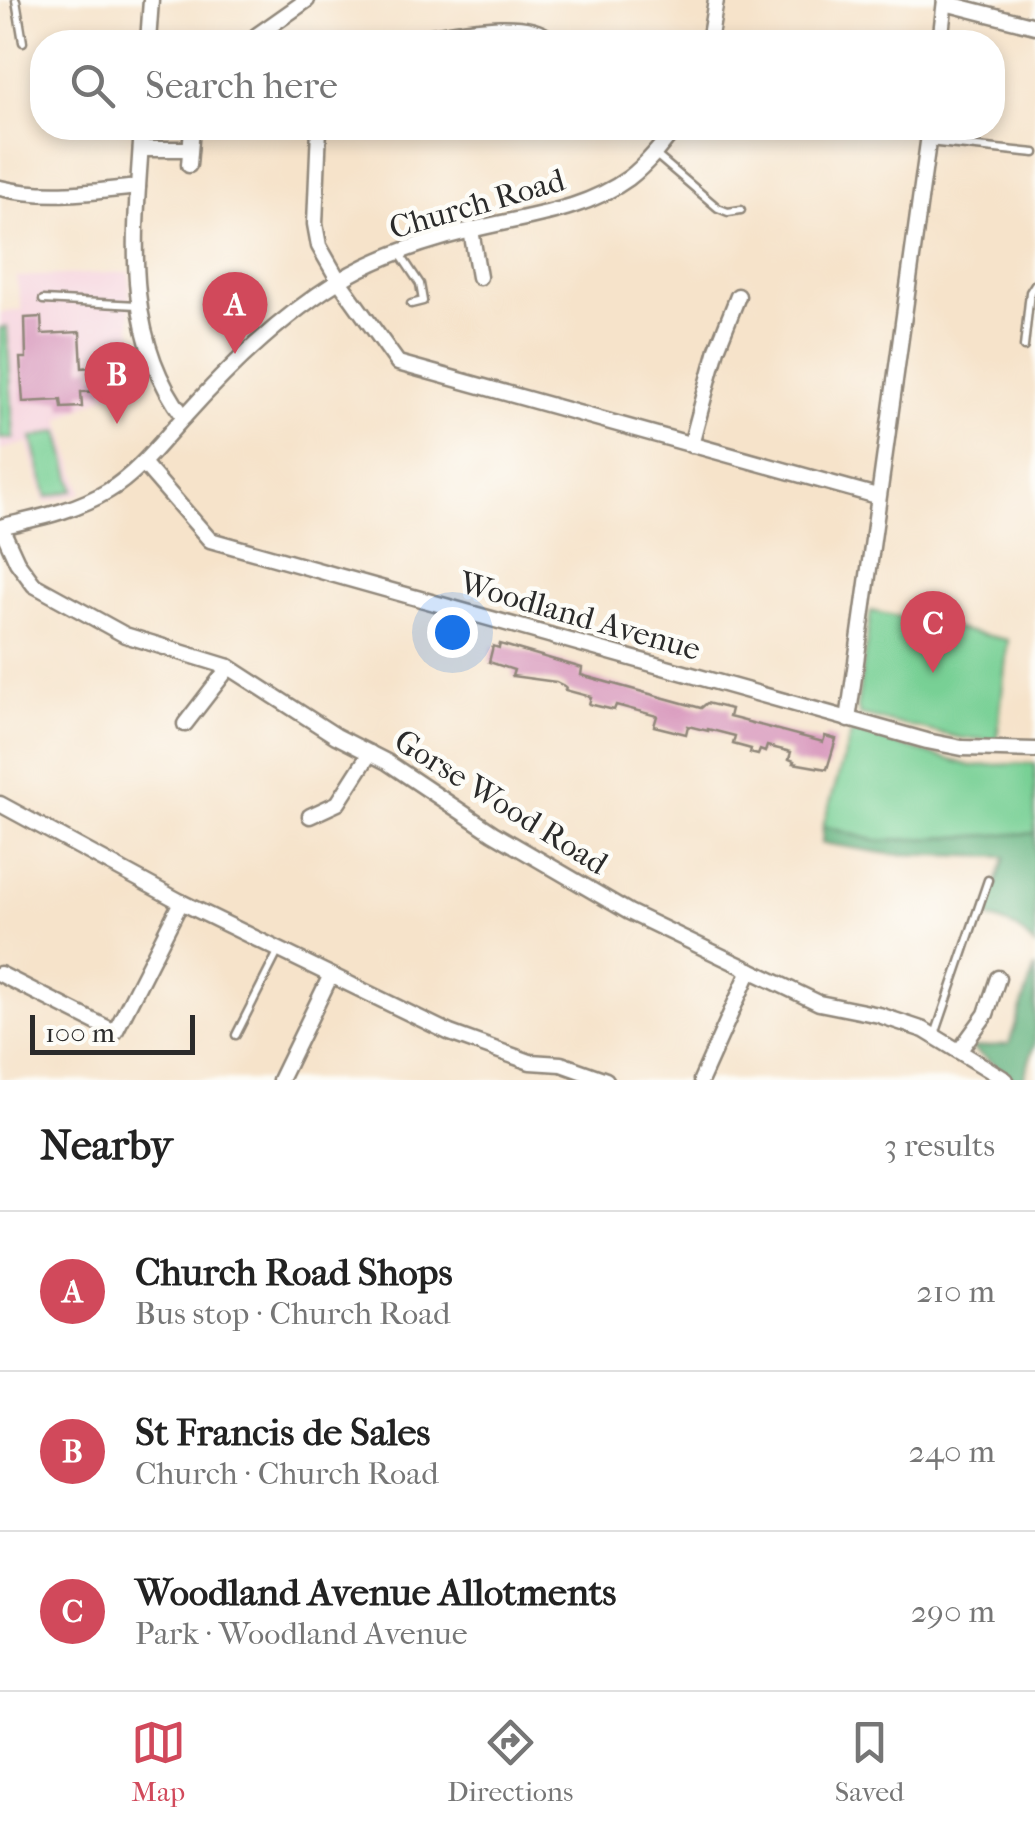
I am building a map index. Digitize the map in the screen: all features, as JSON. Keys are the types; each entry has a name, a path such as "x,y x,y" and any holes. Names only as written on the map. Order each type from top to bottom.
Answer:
{"street":[{"path":"149,30 150,0"},
{"path":"264,30 307,0"},
{"path":"711,30 716,0"},
{"path":"942,30 945,2 1035,26"},
{"path":"488,30 539,30"},
{"path":"141,140 138,306 142,332 165,391 184,416"},
{"path":"141,149 190,157 191,140"},
{"path":"319,140 315,224 319,246 339,281 398,363 877,496"},
{"name":"Church Road","path":"1,527 74,508 108,491 144,464 184,416 270,332 339,281 400,252 471,230 548,215 593,199 628,178 666,140"},
{"path":"848,720 928,140"},
{"path":"0,188 29,194 80,194 138,187"},
{"path":"471,230 479,277"},
{"path":"691,445 718,349 738,296"},
{"name":"Woodland Avenue","path":"144,464 210,540 848,720 962,748 1035,750"},
{"name":"Gorse Wood Road","path":"1,527 17,562 34,586 125,635 228,667 629,912 819,1003 879,1014 934,1036 1006,1080"},
{"path":"185,724 228,667"},
{"path":"310,816 338,803 370,753"},
{"path":"0,804 278,952 450,1033 530,1062 561,1064 606,1080"},
{"path":"0,974 115,1032 181,902"},
{"path":"701,1080 750,970"},
{"path":"280,1080 330,978"},
{"path":"960,1050 986,1014 998,978"}],"lane":[{"path":"16,0 23,42"},
{"path":"958,140 1035,153"},
{"path":"655,154 718,208 728,212 741,210"},
{"path":"400,252 422,290 423,301 411,304"},
{"path":"1024,347 1030,292 1035,284"},
{"path":"43,300 138,306"},
{"path":"934,1036 988,880"},
{"path":"236,1034 278,952"}],"shaded area":[{"path":"129,272 131,328 147,374 60,419 82,493 45,503 28,443 0,450 0,313 22,310 16,277"}],"green space":[{"path":"7,327 14,438 0,439 0,328"},
{"path":"59,431 74,490 47,497 32,438"},
{"path":"871,611 1008,640 997,740 961,738 860,715 857,706"},
{"path":"852,731 971,766 1035,763 1035,833 876,841 823,826"},
{"path":"823,826 876,841 1035,833 1035,946 1018,929 985,916 1005,857 889,854 822,843"},
{"path":"1035,967 1035,1043 1023,1080 1016,1080 971,1048 1009,1044"}],"building":[{"path":"41,317 42,334 80,332 82,368 92,367 92,375 103,374 104,391 81,392 82,407 62,408 61,400 23,402 20,358 26,358 25,318"},
{"path":"500,644 582,668 581,675 701,708 707,703 731,709 729,717 823,742 825,736 836,739 827,769 793,763 789,759 791,752 767,746 758,755 750,753 751,749 733,744 735,736 708,729 688,726 686,734 654,726 657,716 616,705 614,710 589,704 591,697 565,690 556,682 512,676 514,670 489,662 493,646 499,648"}],"place":[{"name":"Church Road Shops","path":"235,354"},
{"name":"St Francis de Sales","path":"117,424"},
{"name":"Woodland Avenue Allotments","path":"933,673"}]}
